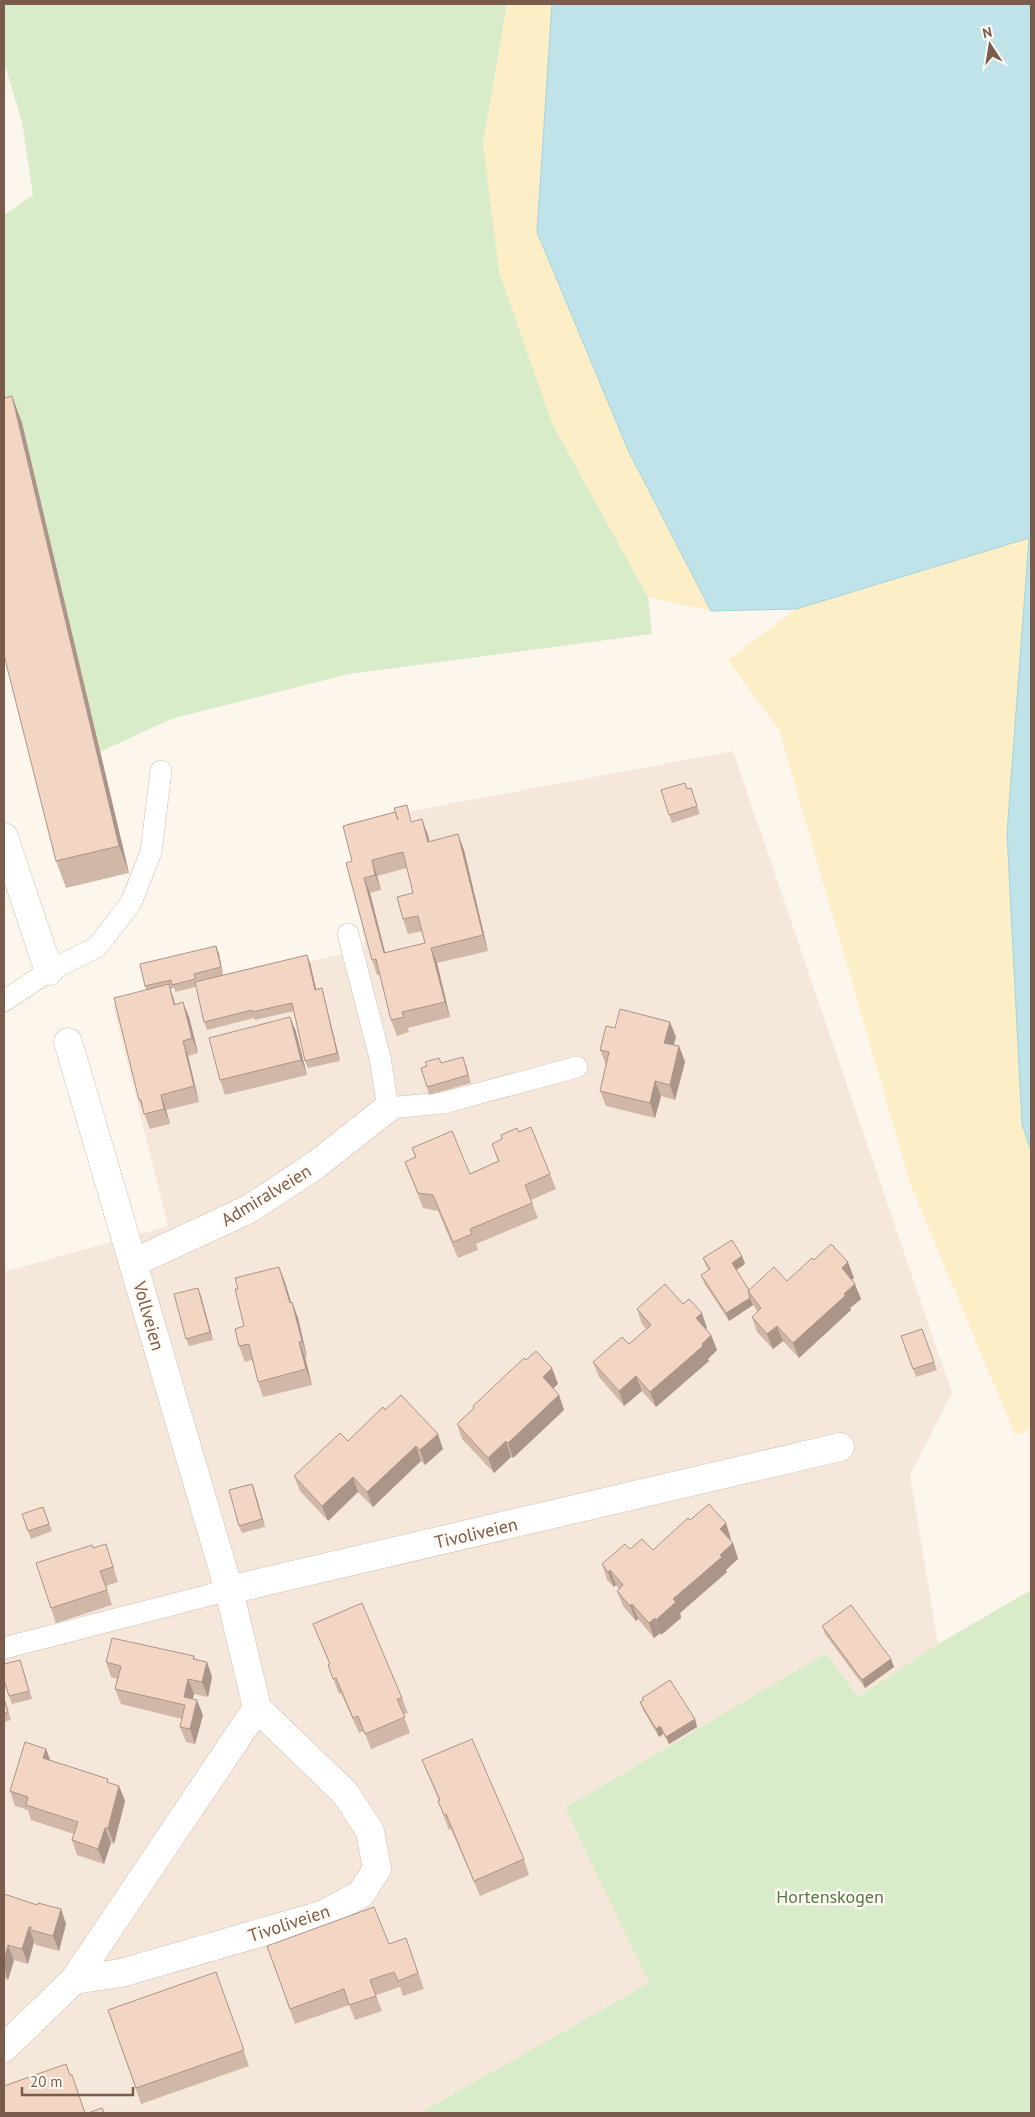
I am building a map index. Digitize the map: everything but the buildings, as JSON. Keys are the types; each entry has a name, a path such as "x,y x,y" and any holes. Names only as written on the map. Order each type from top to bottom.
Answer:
{"street":[{"path":"4,837 49,971"},
{"name":"Vollveien","path":"68,1042 229,1590"},
{"name":"Admiralveien","path":"134,1263 249,1209 317,1164 388,1108"},
{"name":"Tivoliveien","path":"229,1590 840,1447"},
{"path":"4,2048 74,1980 257,1708 229,1590"},
{"name":"Tivoliveien","path":"74,1980 121,1973 322,1916 361,1894 377,1868 370,1831 345,1793 257,1708"}],"lane":[{"path":"4,1001 49,971 97,946 131,903 151,852 161,771"},
{"path":"348,934 380,1058 388,1108 443,1103 577,1068"},
{"path":"4,1648 229,1590"}],"shaded area":[{"path":"733,751 952,1393 910,1475 938,1644 858,1697 826,1653 565,1808 649,1983 420,2113 4,2113 4,1272 168,1226 113,1006 365,949 347,823"}],"green space":[{"path":"4,4 507,4 483,144 552,423 648,597 652,634 349,674 171,719 100,752 22,423 4,428 4,215 33,195 22,122 4,62"},
{"name":"Hortenskogen","path":"1031,1590 1031,2113 420,2113 649,1983 565,1808 826,1653 858,1697 938,1644"}],"sand":[{"path":"507,4 552,4 537,232 628,450 711,611 648,597 552,423 499,272 483,144"},
{"path":"1030,537 1007,833 1022,1124 1031,1151 1031,1429 1015,1435 911,1186 779,730 728,660 796,609"}],"water":[{"path":"552,4 1031,4 1031,1151 1022,1124 1007,833 1029,538 796,609 711,611 628,450 537,232"}]}
